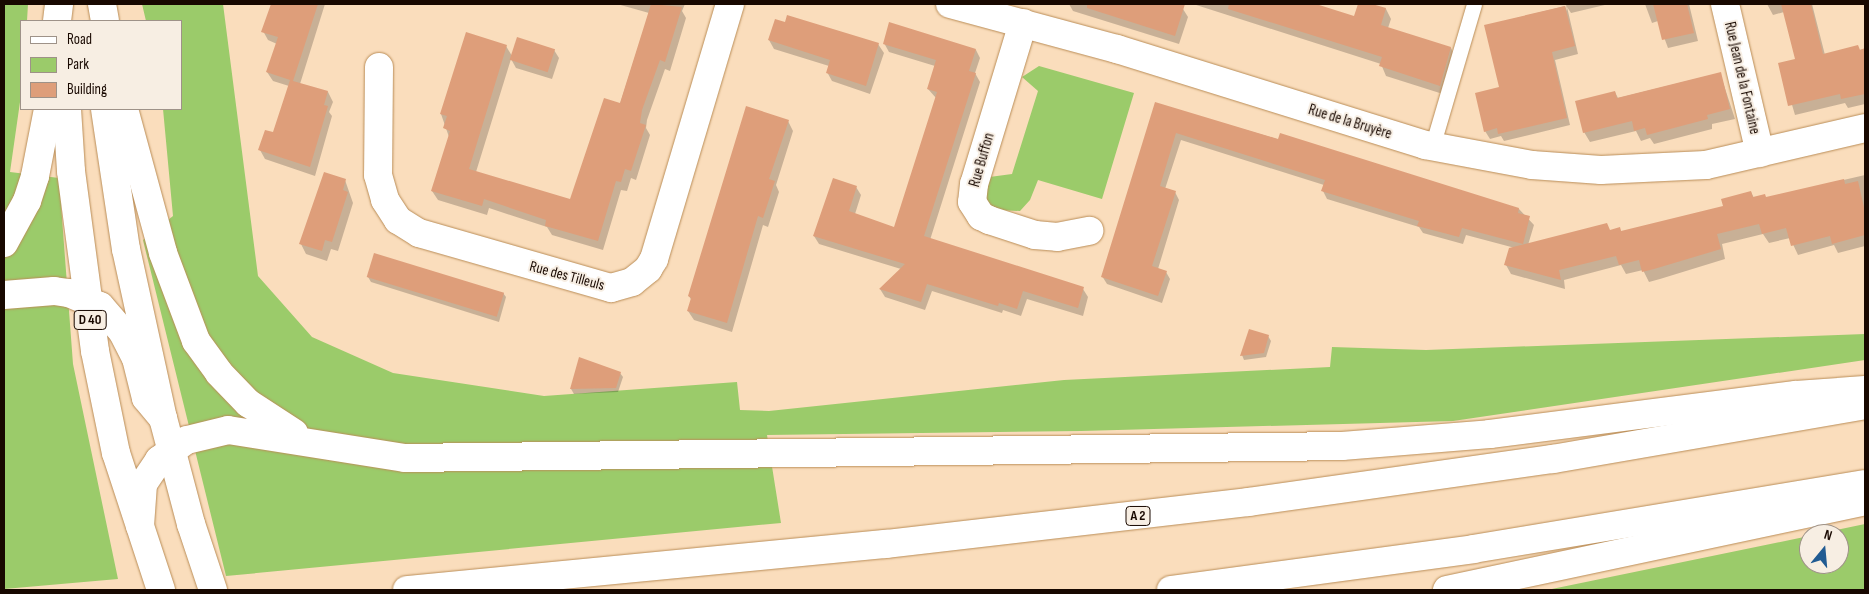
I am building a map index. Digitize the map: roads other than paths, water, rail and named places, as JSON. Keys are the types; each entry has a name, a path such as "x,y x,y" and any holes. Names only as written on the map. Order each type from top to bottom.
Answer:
{"main road":[{"path":"57,20 60,4"},
{"path":"60,4 61,20"},
{"path":"94,4 96,20"},
{"path":"102,4 105,20"},
{"name":"Rue des Tilleuls","path":"379,67 377,167 385,200 398,220 420,233 611,288 632,282 648,269 654,259 730,4"},
{"name":"Rue de la Bruyère","path":"950,4 995,9 1023,24 1117,49 1432,146 1502,161 1583,170 1706,164 1865,128"},
{"name":"Rue Jean de la Fontaine","path":"1725,4 1760,153"},
{"name":"Rue Buffon","path":"1023,24 974,184 972,202 981,216 1035,235 1057,238 1088,230"},
{"path":"4,243 30,193 41,155 48,110"},
{"name":"D 40","path":"67,110 71,171 87,299 111,430 161,590"},
{"path":"105,110 126,249 162,418 191,524 212,590"},
{"path":"124,110 163,253 196,341 219,373 248,403 280,426 316,443"},
{"path":"4,295 45,291 87,299 100,306 122,330 136,358 146,398 162,418"},
{"path":"140,526 144,484 154,465 170,449 198,436 228,430 405,458 1342,446 1490,434 1796,395 1865,390"},
{"name":"A 2","path":"407,590 820,551 1249,502 1544,460 1865,405"},
{"path":"1171,590 1473,549 1865,484"},
{"path":"1447,590 1865,501"}],"lane":[{"path":"1432,146 1474,4"}]}
